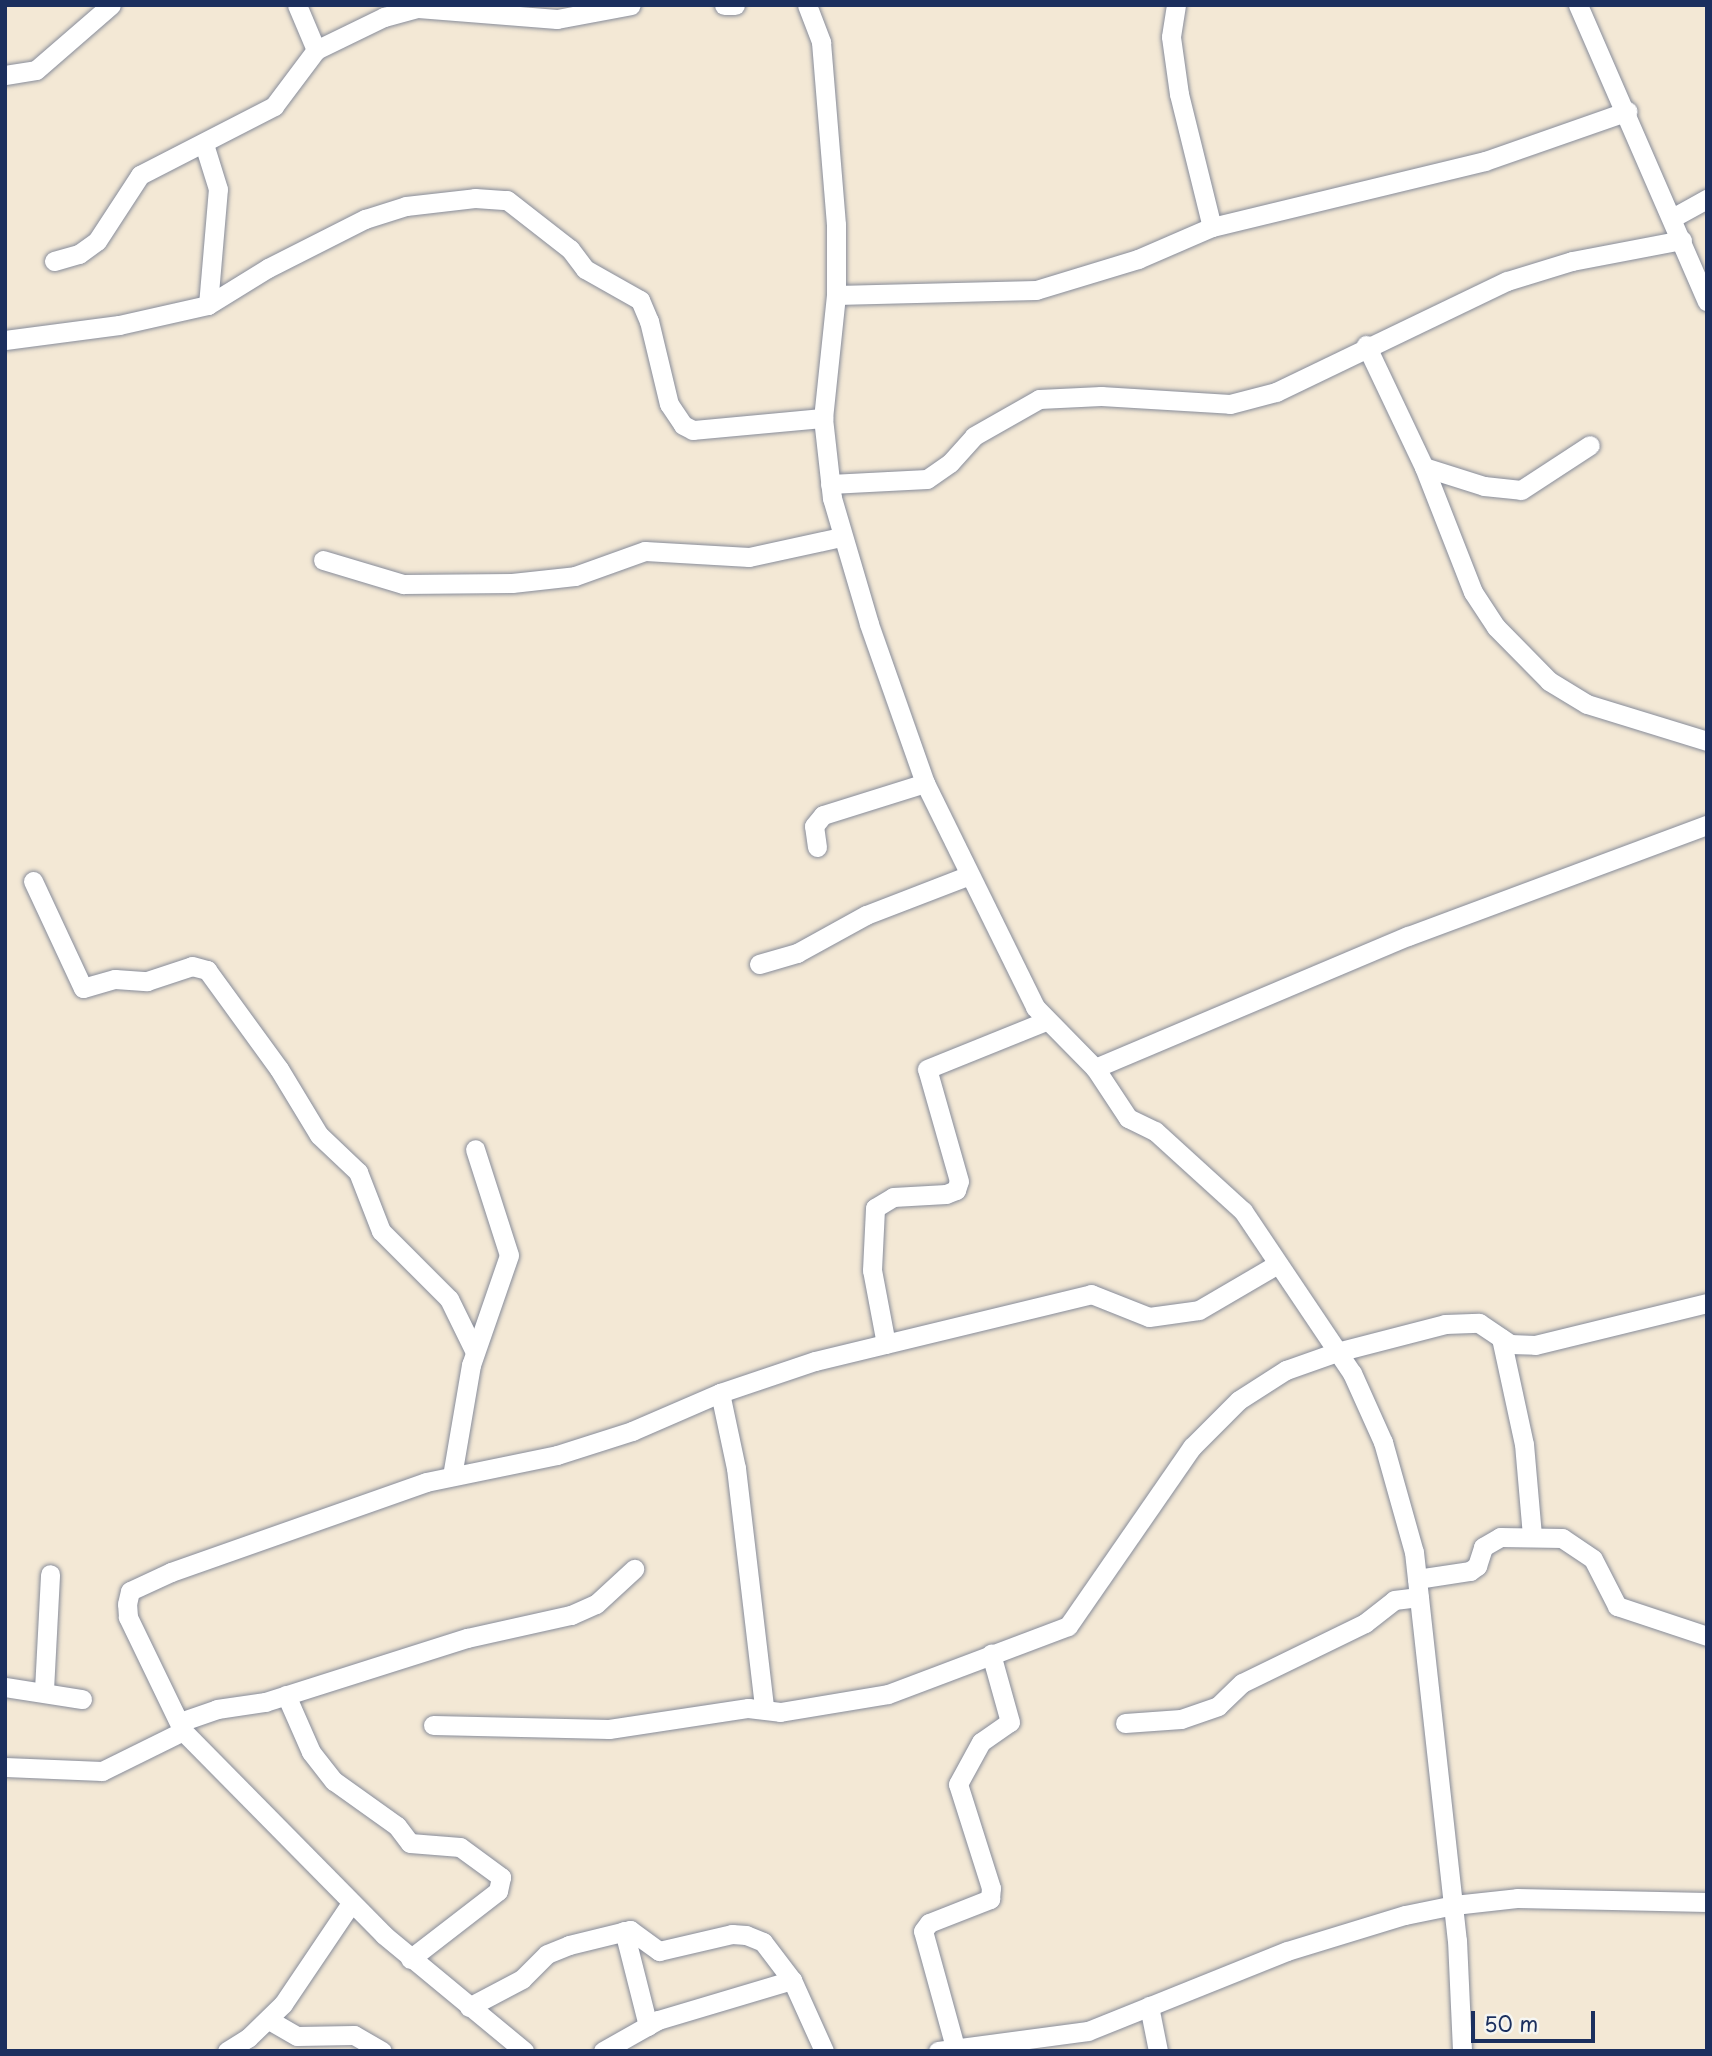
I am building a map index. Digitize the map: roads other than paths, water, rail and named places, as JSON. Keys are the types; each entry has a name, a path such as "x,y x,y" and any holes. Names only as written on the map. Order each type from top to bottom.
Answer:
{"street":[{"path":"5,75 36,70 111,5"},
{"path":"297,5 316,50"},
{"path":"54,261 79,254 97,242 140,174 204,144 274,106 316,50 384,17 418,8 557,19 631,5"},
{"path":"724,5 734,5"},
{"path":"807,5 819,31 832,151 836,295 823,418 830,484 841,537 925,783 967,876 1046,1021 1095,1068 1128,1118 1155,1131 1238,1206 1358,1385 1383,1442 1409,1526 1418,1588 1454,1905 1462,2051"},
{"path":"1176,5 1171,37 1179,94 1212,227"},
{"path":"1578,5 1628,111 1682,240 1699,262 1707,301"},
{"path":"836,295 1036,290 1138,259 1212,227 1485,161 1628,111"},
{"path":"204,144 218,189 208,305"},
{"path":"5,340 119,325 208,305 268,268 365,219 406,206 475,198 507,200 570,249 585,269 640,300 649,321 660,378 683,425 693,430 823,418"},
{"path":"1674,217 1707,198"},
{"path":"830,484 927,479 950,463 974,436 1040,399 1088,396 1230,404 1313,376 1366,345 1507,281 1572,261 1682,240"},
{"path":"1366,345 1424,467 1473,592 1496,627 1525,659 1587,704 1707,741"},
{"path":"1424,467 1484,486 1521,490 1590,445"},
{"path":"323,560 403,583 512,583 575,576 645,551 749,557 841,537"},
{"path":"817,847 814,826 823,815 925,783"},
{"path":"1095,1068 1408,936 1707,825"},
{"path":"759,964 797,953 866,915 967,876"},
{"path":"33,881 83,988 115,979 147,981 192,966 207,970 279,1069 319,1135 358,1172 381,1231 449,1298 475,1352"},
{"path":"886,1344 872,1270 875,1209 893,1196 946,1194 956,1190 959,1181 927,1069 1046,1021"},
{"path":"452,1476 475,1352 509,1255 475,1149"},
{"path":"524,2051 410,1959 351,1903 181,1727 128,1617 130,1591 219,1552 452,1476 557,1455 632,1431 720,1392 815,1361 1091,1294 1161,1318 1208,1308 1276,1265"},
{"path":"433,1725 594,1730 764,1708 780,1712 870,1699 1068,1626 1205,1432 1259,1386 1337,1352 1468,1322 1479,1323 1510,1344 1535,1345 1707,1303"},
{"path":"1501,1338 1524,1444 1532,1535"},
{"path":"720,1392 738,1481 764,1708"},
{"path":"1125,1723 1181,1718 1218,1706 1242,1684 1365,1623 1394,1600 1418,1588 1470,1571 1490,1542 1532,1535 1562,1538 1588,1554 1617,1606 1707,1636"},
{"path":"5,1767 102,1771 217,1709 235,1709 286,1695 467,1637 579,1613 596,1604 634,1569"},
{"path":"44,1690 50,1573"},
{"path":"992,1654 1010,1722 981,1742 958,1784 991,1895 985,1903 929,1923 923,1931 946,2049 1088,2031 1323,1939 1454,1905 1517,1898 1707,1902"},
{"path":"5,1687 44,1690 82,1699"},
{"path":"286,1695 311,1752 334,1781 397,1826 410,1843 460,1847 501,1877 498,1891 410,1959"},
{"path":"227,2051 269,2020 306,1975 351,1903"},
{"path":"469,2007 522,1979 560,1947 636,1930 659,1951 732,1934 755,1937 792,1980 824,2051"},
{"path":"624,1931 648,2026"},
{"path":"603,2051 648,2026 792,1980"},
{"path":"1149,2006 1158,2051"},
{"path":"269,2020 297,2036 354,2035 382,2051"}]}
